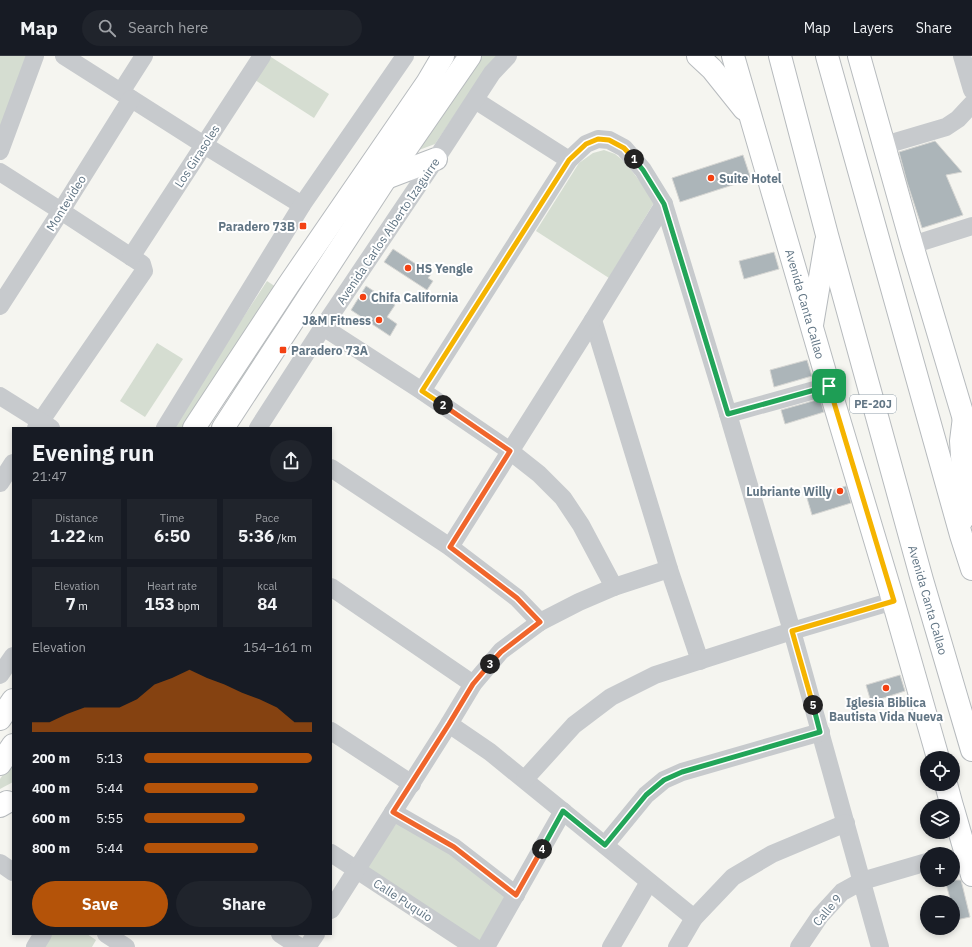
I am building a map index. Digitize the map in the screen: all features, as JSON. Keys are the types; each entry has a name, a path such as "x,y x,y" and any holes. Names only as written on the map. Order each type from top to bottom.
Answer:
{"main road":[{"path":"227,422 386,178 435,88 442,56"},
{"path":"195,427 289,284 435,88 470,56"},
{"path":"698,56 712,69 750,116"},
{"name":"Avenida Canta Callao","path":"733,56 829,386 894,601 936,751"},
{"name":"Avenida Canta Callao","path":"780,56 922,580 972,750"},
{"path":"828,56 961,535 972,569"},
{"path":"859,56 912,245 972,444"},
{"path":"386,178 436,159"},
{"path":"812,325 827,234"},
{"path":"214,398 221,398 229,401 231,407 227,422"},
{"path":"961,535 965,500 961,441 964,416"},
{"path":"0,719 12,701"},
{"path":"0,764 12,746"},
{"path":"960,836 966,860"}],"street":[{"path":"0,151 35,56"},
{"path":"64,56 302,205"},
{"name":"Montevideo","path":"0,306 61,211 126,96 144,56"},
{"name":"Los Girasoles","path":"131,257 262,56"},
{"path":"166,427 302,205 405,56"},
{"name":"Avenida Carlos Alberto Izaguirre","path":"264,426 323,327 492,73 508,56"},
{"path":"962,56 972,90"},
{"path":"475,100 569,160"},
{"path":"885,146 946,127 958,119 972,104"},
{"path":"422,391 569,160 586,144 598,139 609,140 624,148 643,170 664,204 792,631 880,947"},
{"path":"0,172 142,264 144,271 43,426 0,396"},
{"path":"450,547 664,204"},
{"path":"912,245 972,226"},
{"path":"592,320 669,569 700,661"},
{"path":"323,327 422,391 510,451 539,474 563,498 581,525 614,587"},
{"path":"728,414 829,386"},
{"path":"0,483 12,465"},
{"path":"332,469 450,547 517,598 540,622"},
{"path":"332,908 412,784 473,684 501,652 540,622 579,602 614,587 669,569"},
{"path":"332,588 473,684"},
{"path":"525,779 574,724 612,697 655,675 792,631 894,601"},
{"path":"0,675 12,657"},
{"path":"449,724 490,752 525,779 694,918"},
{"path":"332,732 412,784"},
{"path":"605,845 646,795 664,780 682,772 820,732"},
{"path":"486,947 563,811"},
{"path":"393,812 454,847 516,895"},
{"path":"677,947 694,918 733,877 772,854 846,823"},
{"name":"Calle Puquio","path":"332,854 474,947"},
{"path":"0,863 12,871"},
{"name":"Calle 9","path":"799,947 820,916 842,892 862,881 920,864"},
{"path":"611,947 649,882"},
{"path":"35,947 42,935"},
{"path":"97,947 105,935"},
{"path":"108,935 126,947"},
{"path":"282,935 300,947"},
{"path":"307,947 315,935"}],"shaded area":[{"path":"0,56 31,56 0,138"},
{"path":"473,56 499,56 483,73 435,144 411,153"},
{"path":"271,57 329,94 314,118 255,80"},
{"path":"604,150 615,154 625,162 655,201 609,278 536,231 579,163 593,153"},
{"path":"267,281 276,287 185,427 172,427"},
{"path":"290,297 296,301 235,391 229,387"},
{"path":"157,343 183,359 145,417 120,401"},
{"path":"12,761 12,783 0,789 0,779"},
{"path":"401,817 507,894 479,942 364,869"},
{"path":"49,935 88,935 96,940 92,947 42,947"}],"building":[{"path":"935,141 962,172 946,175 963,215 922,228 899,152"},
{"name":"Suite Hotel","path":"743,155 751,179 680,202 672,178"},
{"name":"HS Yengle","path":"393,249 431,274 428,278 433,281 427,290 384,262"},
{"path":"774,252 779,269 744,279 739,261"},
{"path":"366,286 395,305 387,317 397,324 390,336 351,310"},
{"path":"807,360 812,376 774,387 770,370"},
{"path":"820,399 824,412 785,424 781,410"},
{"path":"846,486 851,503 812,515 807,498"},
{"name":"Iglesia Biblica Bautista Vida Nueva","path":"900,675 905,691 871,702 866,685"},
{"path":"961,880 970,917 960,919 960,895 949,895 947,887 960,887"}],"place":[{"name":"Suite Hotel","path":"711,178"},
{"name":"Paradero 73B","path":"303,226"},
{"name":"HS Yengle","path":"408,268"},
{"name":"Chifa California","path":"363,297"},
{"name":"J&M Fitness","path":"379,320"},
{"name":"Paradero 73A","path":"283,350"},
{"name":"Lubriante Willy","path":"840,491"},
{"name":"Iglesia Biblica Bautista Vida Nueva","path":"886,688"}],"route":[{"path":"598,139 609,140 624,148 643,170 664,204 728,414 829,386 894,601 792,631 820,732 682,772 664,780 646,795 605,845 563,811 516,895 454,847 393,812 473,684 501,652 540,622 517,598 450,547 510,451 422,391 569,160 586,144 598,139"}]}
